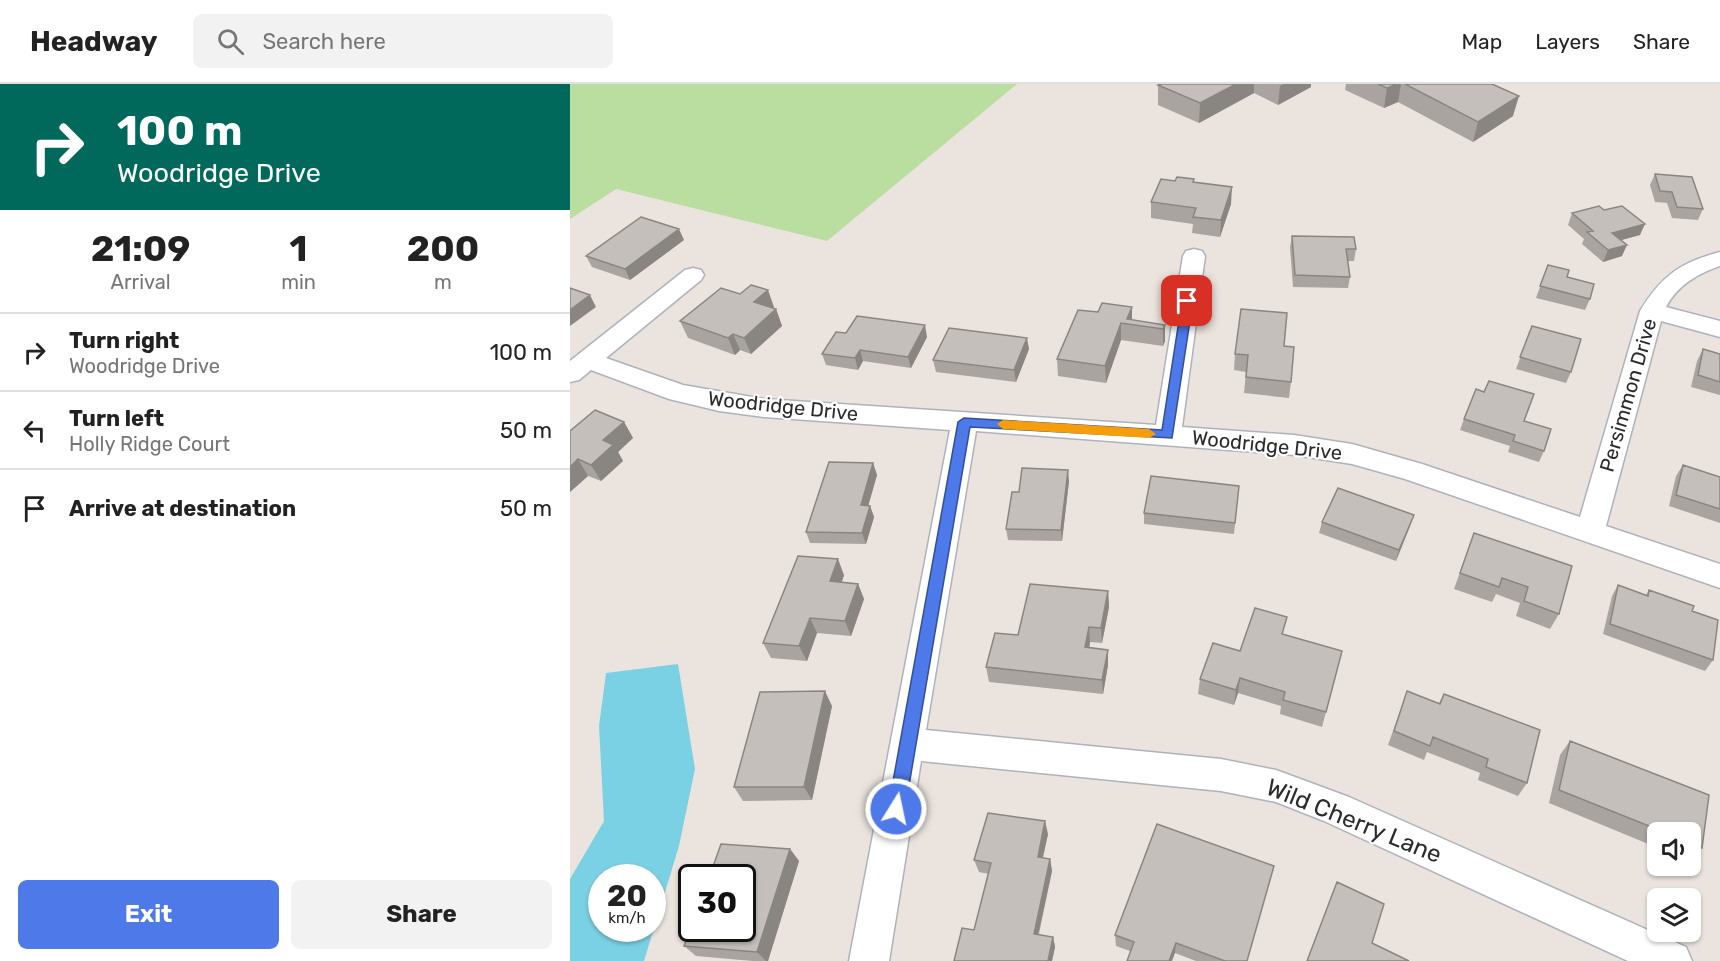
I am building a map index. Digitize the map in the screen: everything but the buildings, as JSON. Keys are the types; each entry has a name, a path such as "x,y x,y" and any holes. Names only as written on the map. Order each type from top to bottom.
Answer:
{"street":[{"path":"1168,435 1194,256"},
{"name":"Persimmon Drive","path":"1590,531 1652,311 1663,290 1679,276 1696,267 1720,259"},
{"path":"578,367 693,275"},
{"path":"1652,311 1720,328"},
{"name":"Woodridge Drive","path":"578,367 678,393 719,402 764,408 1168,435 1294,445 1352,454 1412,471 1720,576"},
{"path":"869,961 964,422"},
{"name":"Wild Cherry Lane","path":"908,744 1221,775 1276,786 1336,809 1672,961"}],"green space":[{"path":"570,84 1017,84 827,241 616,189 570,219"}],"water":[{"path":"678,664 695,769 679,846 666,889 666,864 588,864 588,942 650,942 644,961 570,961 570,879 604,821 599,726 606,673"}],"slow traffic":[{"path":"1003,424 1149,434"}],"route":[{"path":"896,809 964,422 1168,435 1187,301"}]}
